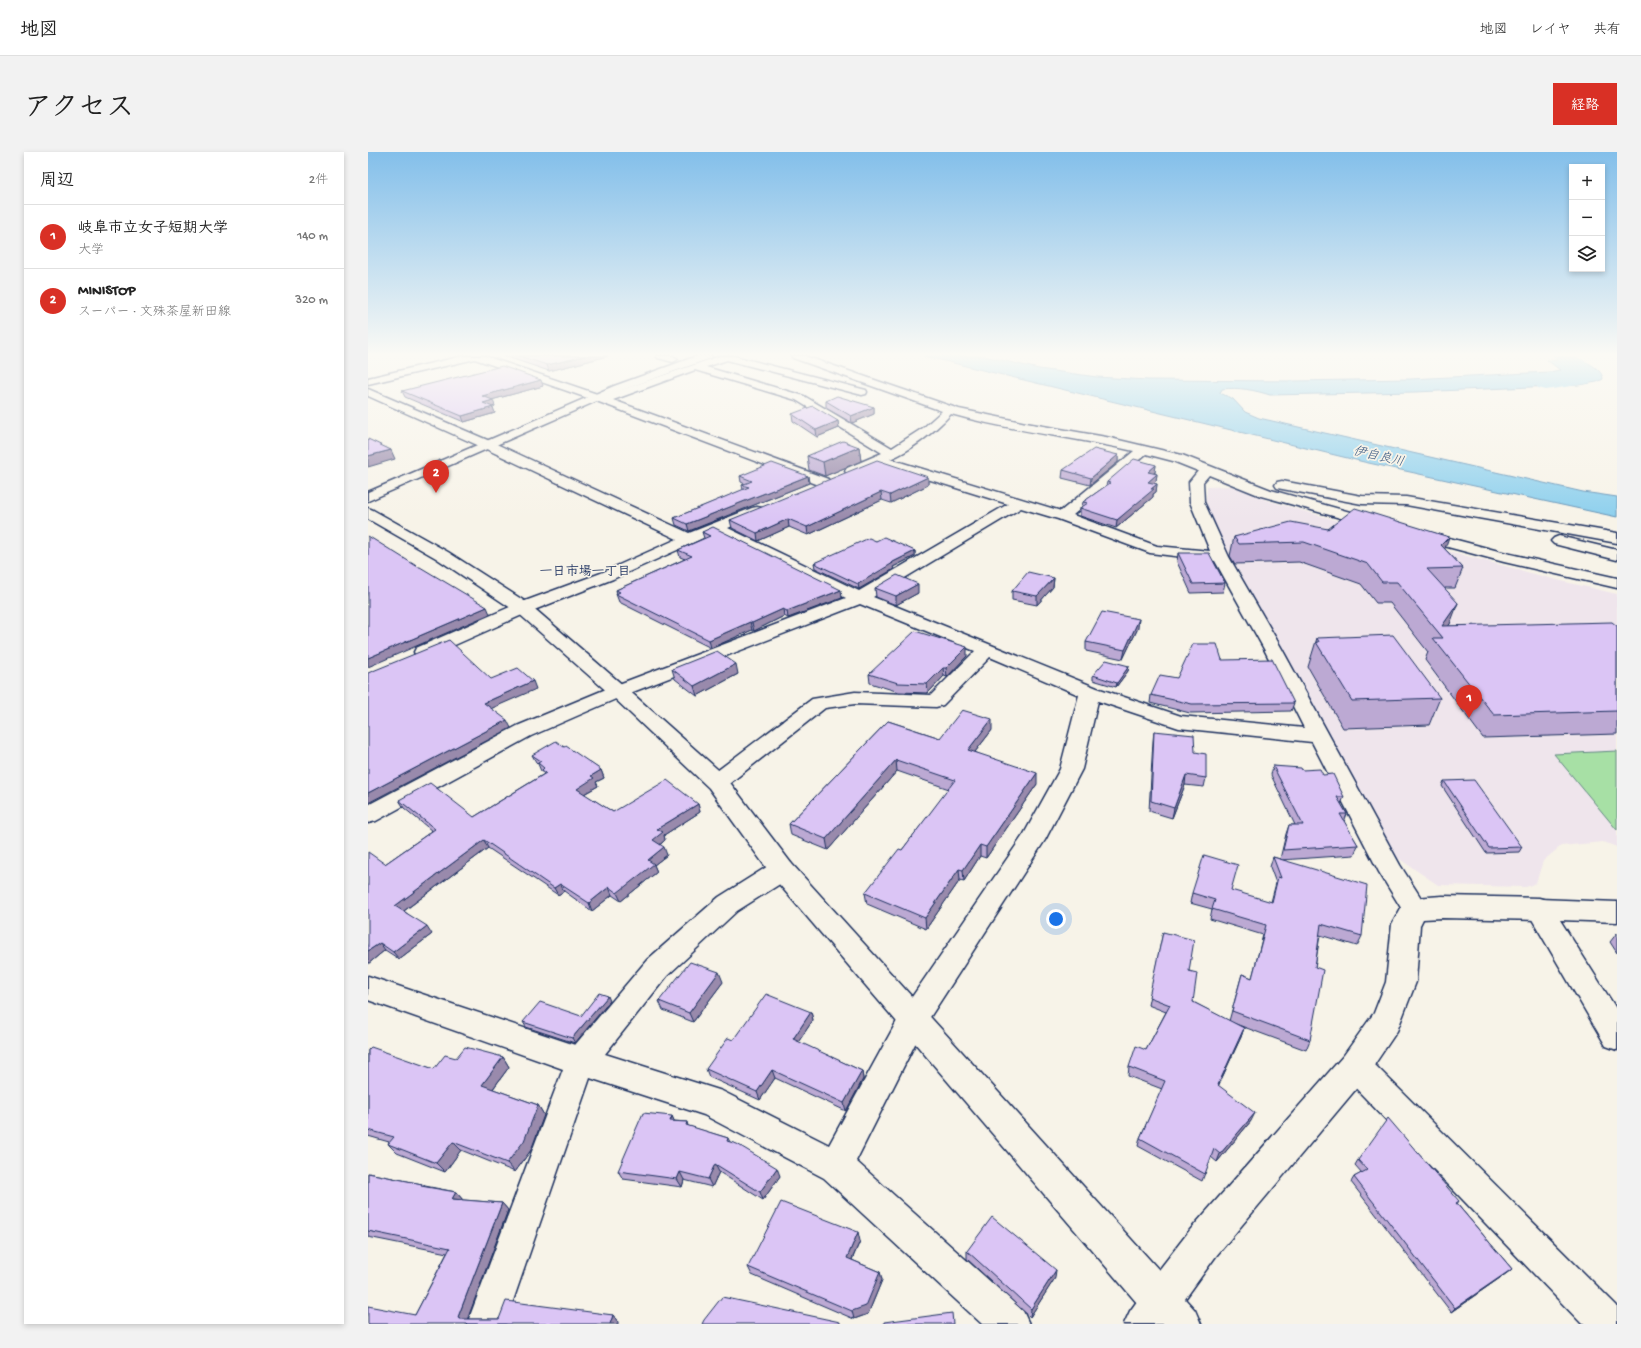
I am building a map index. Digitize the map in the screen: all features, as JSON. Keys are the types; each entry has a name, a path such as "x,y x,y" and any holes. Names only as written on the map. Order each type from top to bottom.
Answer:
{"street":[{"path":"410,411 488,445 689,539"},
{"path":"368,497 567,411"},
{"path":"630,411 823,482"},
{"path":"819,411 887,457 1063,516 1155,550 1222,557"},
{"path":"936,411 1106,441 1177,458 1266,493 1389,527"},
{"path":"940,411 946,413"},
{"path":"809,488 887,457 926,433 946,413"},
{"path":"1063,516 1144,450"},
{"path":"1415,909 1391,872 1222,557 1196,502 1196,482 1210,472 1229,473 1278,485 1362,500 1406,501 1617,538"},
{"path":"1387,501 1617,555"},
{"path":"368,815 524,731 618,691 860,598 1021,502"},
{"path":"410,657 523,608 607,576 689,539 766,507"},
{"path":"368,513 442,555 523,608 618,691 717,782 782,870 913,1019 1162,1316 1203,1243 1356,1066 1386,1021 1401,982 1406,924 1415,909"},
{"path":"716,528 860,598 1090,692 1180,722 1319,736"},
{"path":"1404,531 1504,557 1617,583"},
{"path":"717,782 819,703 855,698 936,701 987,649"},
{"path":"836,1166 913,1019 1032,840 1071,769 1090,692"},
{"path":"486,1324 581,1061 657,968 728,904 782,870"},
{"path":"1415,909 1442,907 1617,912"},
{"path":"1539,909 1617,1036"},
{"path":"368,988 581,1061 711,1102 836,1166 1010,1324"},
{"path":"1356,1066 1608,1324"}],"shaded area":[{"path":"1232,486 1266,500 1376,532 1557,580 1617,594 1617,847 1603,842 1561,846 1543,861 1536,883 1526,887 1438,885 1398,858 1211,520 1206,502 1207,487"}],"green space":[{"path":"1617,751 1617,830 1554,754"}],"water":[{"name":"伊自良川","path":"1151,411 1244,411 1259,418 1583,492 1617,497 1617,517 1364,462"}],"building":[{"path":"449,411 480,411 462,416"},
{"path":"801,411 821,411 838,421 816,430 792,414"},
{"path":"842,411 865,411 851,416"},
{"path":"368,439 391,450 368,456"},
{"path":"843,441 859,447 823,462 807,456"},
{"path":"1094,449 1118,455 1091,478 1063,470"},
{"path":"1134,459 1156,465 1148,472 1157,474 1148,482 1157,484 1151,489 1154,489 1117,520 1080,508 1088,503 1083,502 1110,483 1107,482"},
{"path":"877,460 928,477 890,495 881,492 807,527 788,519 757,533 730,520"},
{"path":"772,463 808,476 687,524 674,518 749,487 742,485 752,481 740,476"},
{"path":"1355,508 1449,537 1441,545 1463,568 1427,569 1458,603 1442,626 1612,622 1617,626 1617,711 1494,715 1433,638 1443,638 1397,582 1382,582 1368,564 1304,542 1239,544 1234,537 1291,522 1328,529"},
{"path":"713,527 841,590 787,611 783,609 709,640 616,594 620,592 616,590 692,556 678,550 710,536 702,532"},
{"path":"368,536 418,567 487,607 368,658"},
{"path":"884,537 915,551 891,563 893,563 858,584 814,563 869,538 876,541"},
{"path":"1178,553 1209,553 1225,583 1193,584"},
{"path":"1028,572 1054,578 1037,596 1012,591"},
{"path":"897,575 918,584 896,596 875,588"},
{"path":"1102,612 1139,619 1125,650 1086,642"},
{"path":"915,631 967,647 927,684 898,683 869,674"},
{"path":"1393,635 1440,698 1352,701 1316,642 1319,642 1317,638"},
{"path":"449,640 491,679 518,668 533,681 484,703 507,720 368,793 368,673"},
{"path":"1193,644 1217,644 1222,660 1272,659 1294,703 1192,704 1151,695 1160,675 1177,678"},
{"path":"717,651 736,664 694,686 672,669"},
{"path":"1106,660 1129,666 1117,683 1093,675"},
{"path":"962,710 992,719 968,750 1037,773 986,847 980,845 963,870 959,869 925,918 865,893 899,849 902,850 955,780 896,760 826,839 789,824 888,721 940,738"},
{"path":"1154,731 1194,735 1195,752 1206,754 1206,778 1186,775 1174,808 1151,801"},
{"path":"556,741 564,747 566,746 601,770 591,776 594,778 577,789 613,812 667,780 698,804 657,829 663,832 653,840 664,847 648,860 654,864 617,893 609,887 589,903 560,884 554,888 484,840 395,906 427,926 393,952 380,943 368,951 368,852 385,864 435,829 399,800 430,783 474,817 546,773 542,770 544,768 538,763 541,761 532,755"},
{"path":"1273,766 1301,768 1302,770 1320,769 1323,775 1333,774 1344,797 1337,797 1347,814 1340,814 1358,845 1283,850 1289,825 1303,825"},
{"path":"1474,780 1522,847 1489,848 1444,781"},
{"path":"1204,855 1238,865 1231,890 1272,902 1278,877 1281,878 1273,857 1367,885 1362,936 1321,924 1315,967 1323,970 1310,1040 1232,1011 1242,974 1252,978 1266,925 1212,909 1215,900 1192,893"},
{"path":"1163,932 1194,940 1189,971 1197,973 1193,1002 1244,1028 1218,1085 1255,1113 1220,1154 1214,1149 1205,1174 1140,1138 1165,1081 1129,1067 1136,1046 1146,1050 1170,1005 1149,997"},
{"path":"690,962 719,972 689,1013 659,1001"},
{"path":"599,993 608,996 572,1038 523,1022 540,1002 581,1016"},
{"path":"766,994 811,1012 793,1039 862,1071 844,1103 772,1070 757,1092 706,1069 728,1038 733,1040"},
{"path":"371,1047 434,1069 445,1055 456,1058 465,1047 503,1057 482,1085 538,1105 524,1141 507,1163 453,1142 436,1163 388,1144 394,1137 368,1130 368,1050"},
{"path":"643,1113 672,1116 670,1121 687,1122 686,1125 728,1138 727,1141 737,1144 777,1168 760,1192 715,1164 708,1179 680,1172 677,1179 618,1171"},
{"path":"1388,1118 1459,1201 1456,1203 1512,1269 1455,1308 1354,1177 1367,1170 1358,1160"},
{"path":"368,1173 422,1184 421,1186 456,1192 452,1199 502,1203 458,1317 459,1319 499,1319 506,1301 613,1315 610,1324 368,1324 368,1306 415,1315 450,1248 368,1231"},
{"path":"781,1202 858,1232 847,1258 880,1272 866,1306 852,1311 748,1267"},
{"path":"992,1217 1056,1270 1031,1309 967,1251"},
{"path":"722,1297 840,1322 840,1324 702,1324"},
{"path":"952,1313 953,1324 884,1324 884,1322"}],"place":[{"name":"MINISTOP","path":"436,493"},
{"name":"岐阜市立女子短期大学","path":"1469,718"}],"district":[{"name":"一日市場一丁目","path":"585,570"}]}
